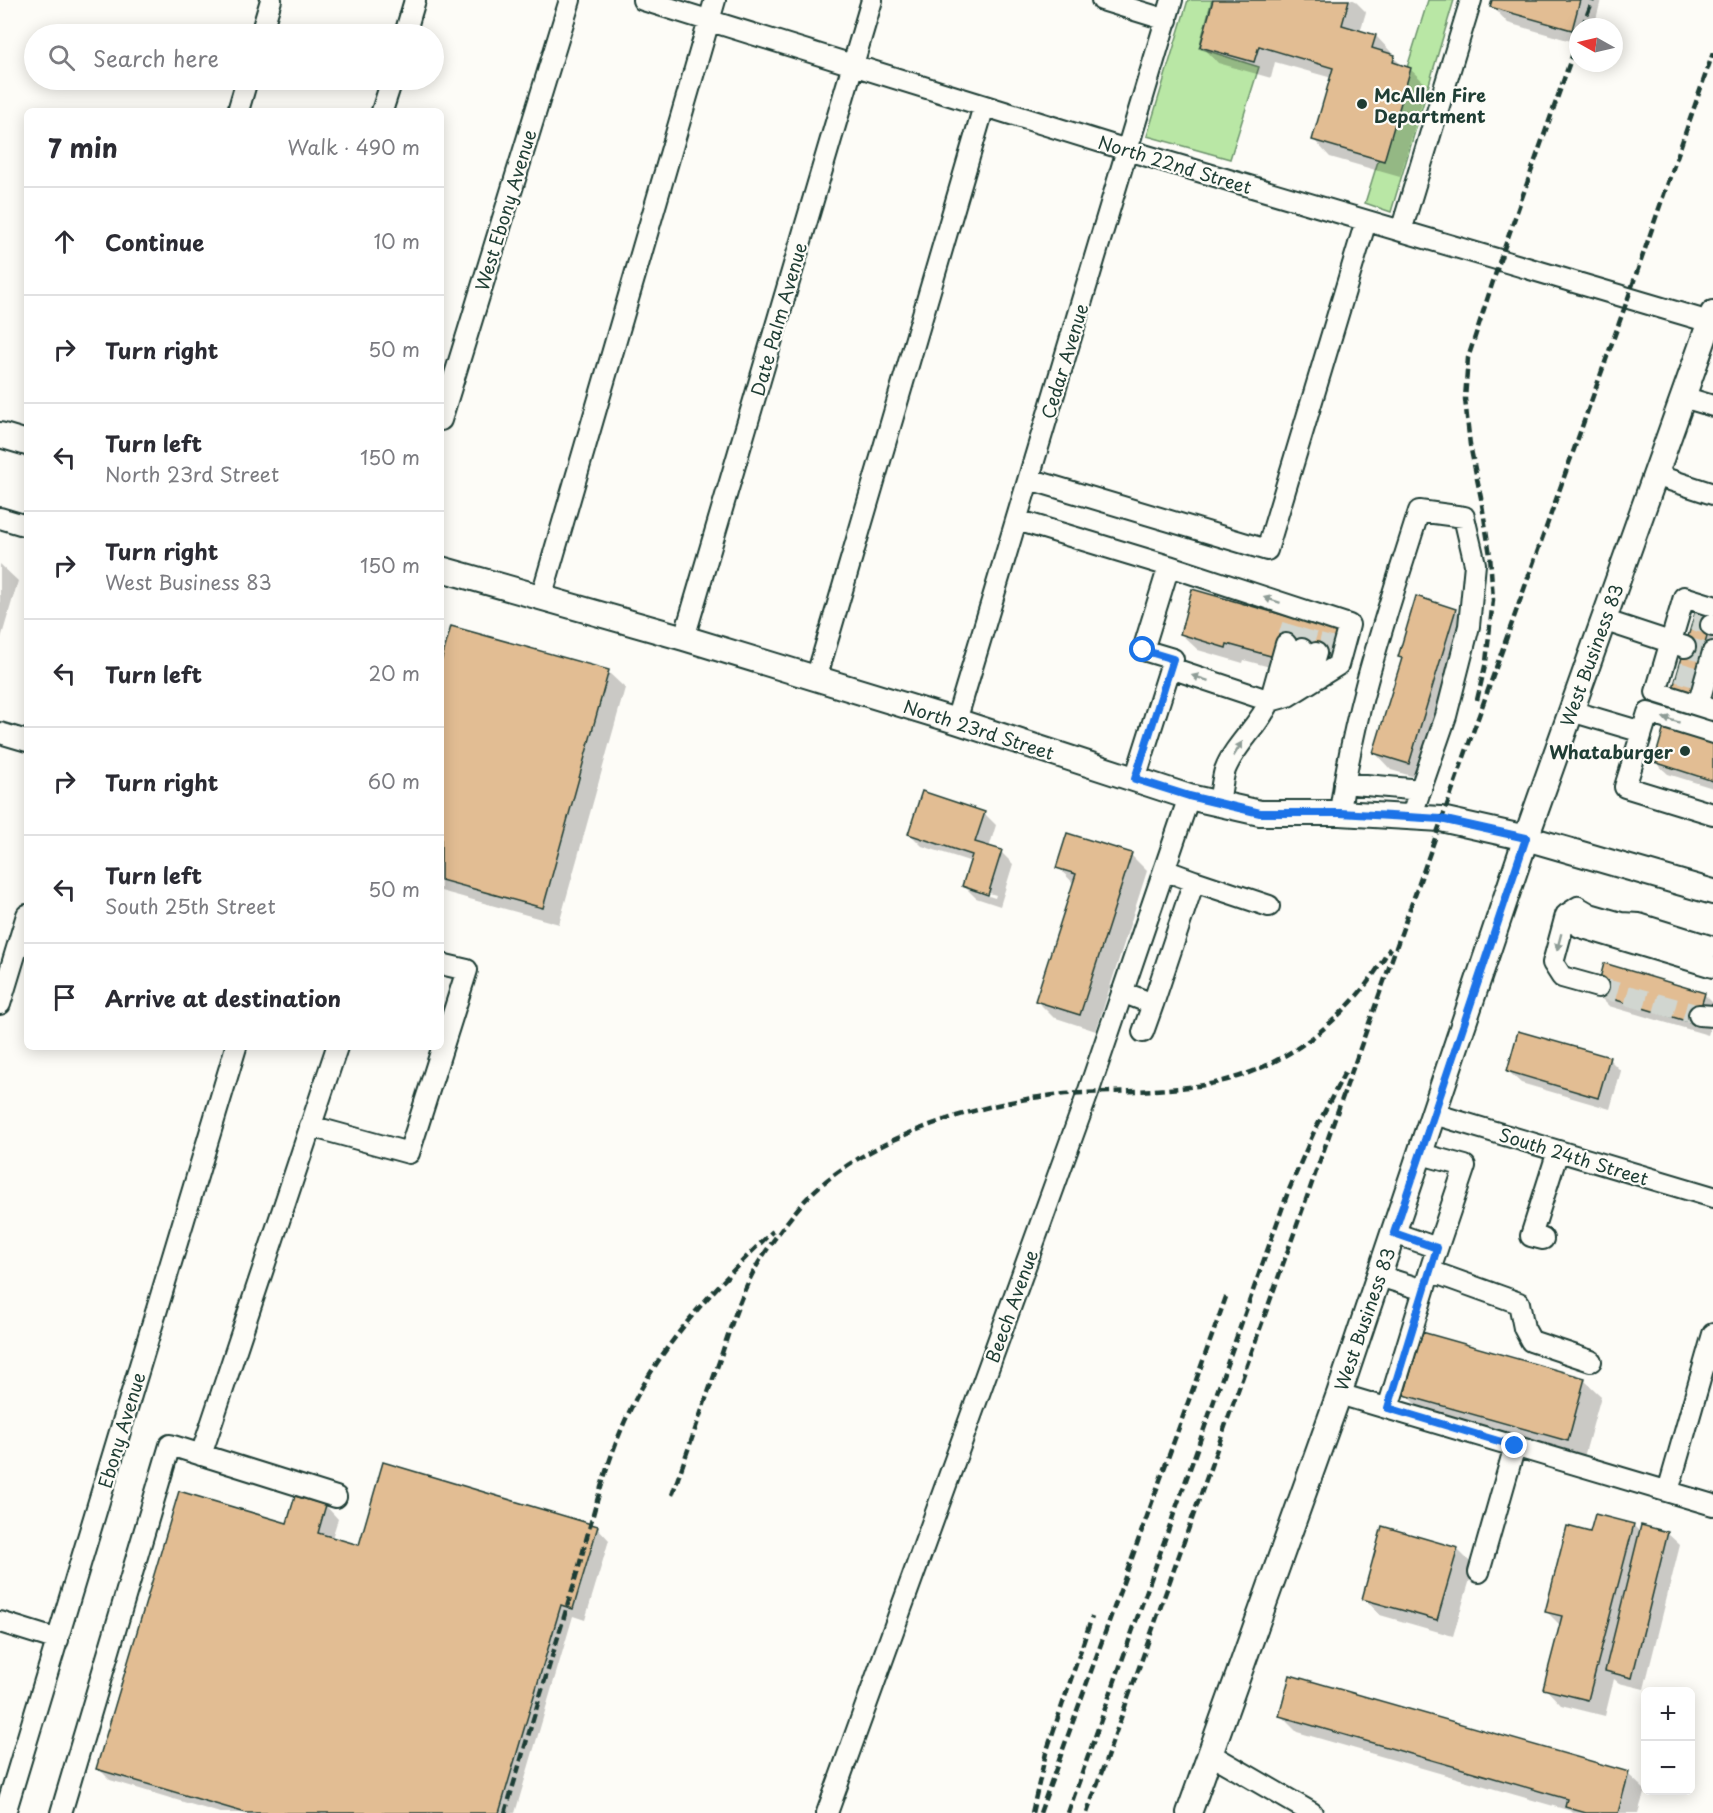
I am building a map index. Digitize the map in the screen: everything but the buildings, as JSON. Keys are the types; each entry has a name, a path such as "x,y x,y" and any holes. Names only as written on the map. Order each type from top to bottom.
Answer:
{"main road":[{"name":"West Business 83","path":"1189,1813 1339,1394 1526,838 1712,319"},
{"path":"0,435 24,441"},
{"name":"North 23rd Street","path":"444,570 684,638 956,721 1189,796 1260,813 1340,813 1441,819 1526,838 1713,892"}],"street":[{"path":"264,24 271,0"},
{"path":"408,24 415,0"},
{"name":"West Ebony Avenue","path":"444,410 570,0"},
{"name":"North 22nd Street","path":"643,0 1127,150 1366,221 1712,319"},
{"path":"541,598 715,0"},
{"name":"Date Palm Avenue","path":"684,638 872,0"},
{"path":"1102,0 1167,20"},
{"name":"Cedar Avenue","path":"956,721 1172,0"},
{"path":"1401,231 1471,0"},
{"path":"239,108 244,90"},
{"path":"383,108 389,90"},
{"path":"816,679 984,106"},
{"path":"1029,479 1267,550 1366,221"},
{"path":"1683,397 1713,406"},
{"path":"1655,475 1713,494"},
{"path":"1340,813 1357,719 1384,622 1419,511 1464,517 1475,564 1469,626 1446,716 1411,817"},
{"path":"0,518 24,525"},
{"path":"1017,520 1169,566 1315,619 1349,625 1338,665 1293,691 1264,715 1239,746 1225,770 1218,803"},
{"path":"1135,779 1173,659 1143,650 1169,566"},
{"path":"1603,620 1700,672 1702,618"},
{"path":"1293,691 1305,650 1293,691"},
{"path":"1171,668 1293,691"},
{"path":"1571,711 1642,732"},
{"path":"1713,733 1648,713 1625,787 1713,814"},
{"path":"0,733 24,740"},
{"path":"1344,783 1421,790"},
{"name":"Beech Avenue","path":"827,1813 1088,1093 1189,796"},
{"path":"1164,870 1269,906"},
{"path":"1143,1032 1194,880"},
{"path":"1598,987 1562,977 1553,963 1566,915 1578,907 1590,914 1621,924 1639,924 1713,947"},
{"path":"0,1004 24,925"},
{"path":"1580,927 1713,967"},
{"path":"444,965 467,970 444,1043"},
{"path":"1122,992 1153,1004"},
{"name":"Ebony Avenue","path":"5,1813 235,1050"},
{"path":"201,1455 336,1050"},
{"path":"310,1126 409,1153 442,1050"},
{"name":"South 24th Street","path":"1434,1114 1713,1197"},
{"path":"1543,1239 1531,1236 1558,1151"},
{"path":"1388,1408 1437,1248 1465,1166 1421,1154"},
{"path":"1394,1233 1437,1248"},
{"path":"1430,1271 1519,1303 1524,1328 1531,1341 1591,1361"},
{"path":"1379,1276 1424,1290"},
{"path":"1668,1491 1713,1334"},
{"path":"1339,1394 1713,1505"},
{"path":"61,1813 170,1445 336,1497"},
{"path":"1479,1572 1515,1446"},
{"path":"0,1622 58,1640"},
{"path":"1210,1754 1312,1813"}],"green space":[{"path":"1188,0 1212,0 1199,48 1259,67 1230,159 1147,136"},
{"path":"1428,0 1454,0 1391,212 1365,203"}],"tunnel":[{"path":"1286,644 1294,618"},
{"path":"1693,620 1711,625"},
{"path":"1302,649 1310,623"},
{"path":"1326,656 1333,629"},
{"path":"1685,647 1703,652"},
{"path":"1678,672 1695,677"},
{"path":"1598,987 1699,1015"}],"railway":[{"path":"1586,18 1593,0"},
{"path":"1087,1813 1628,298 1713,53"},
{"path":"1477,700 1486,662 1493,600 1490,555 1470,445 1465,399 1468,358 1569,64"},
{"path":"672,1495 747,1285 759,1262 784,1227 800,1206 824,1183 853,1162 887,1143 959,1115 996,1105 1065,1094 1204,1085 1261,1068 1312,1038 1335,1018 1356,997 1390,948"},
{"path":"1068,1813 1288,1192 1313,1134 1345,1072"},
{"path":"505,1813 602,1484 616,1442 634,1402 663,1355 696,1311 773,1231"},
{"path":"1040,1813 1226,1297"},
{"path":"1032,1813 1046,1753 1092,1617"}],"place":[{"name":"McAllen Fire Department","path":"1362,104"},
{"name":"Whataburger","path":"1685,751"}],"route":[{"path":"1143,650 1173,659 1135,779 1189,796 1260,813 1340,813 1441,819 1526,838 1394,1233 1437,1248 1388,1408 1515,1446"}]}
